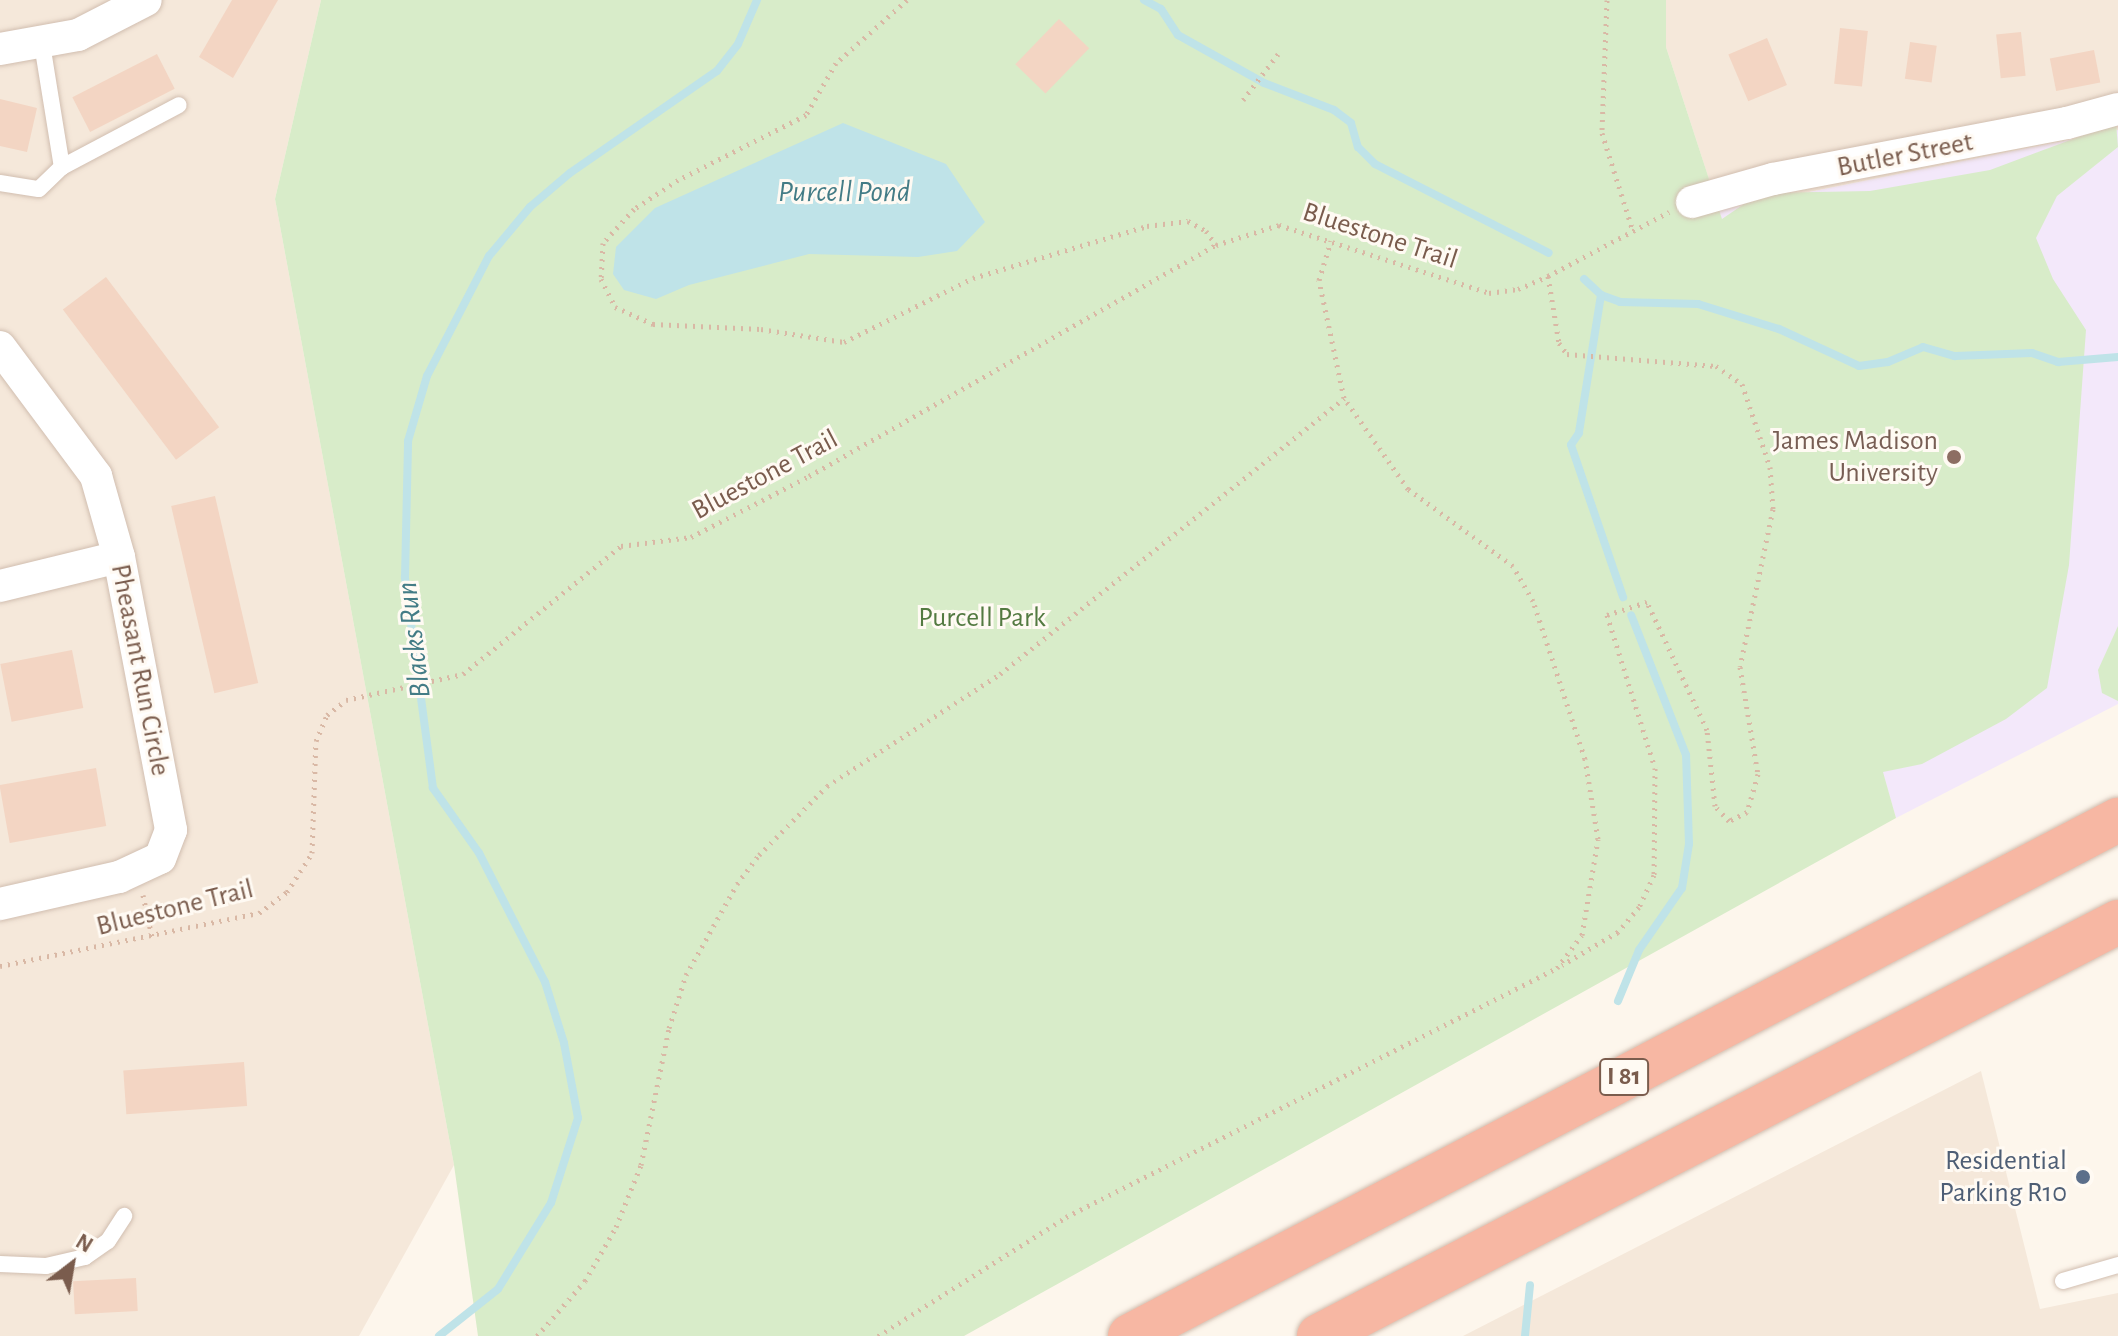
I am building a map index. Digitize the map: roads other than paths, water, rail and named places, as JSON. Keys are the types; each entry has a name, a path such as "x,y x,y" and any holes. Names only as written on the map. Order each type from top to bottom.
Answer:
{"highway":[{"name":"I 81","path":"1130,1336 2118,820"},
{"path":"1319,1336 2118,922"}],"street":[{"path":"0,49 42,44 100,27 146,0"},
{"name":"Butler Street","path":"1692,202 1773,179 2067,123 2118,109"},
{"name":"Pheasant Run Circle","path":"0,347 96,476 119,557 171,830 160,858 137,868 0,904"},
{"path":"0,586 119,557"}],"lane":[{"path":"42,44 62,167"},
{"path":"0,183 39,189 62,167 179,105"},
{"path":"0,1264 46,1266 85,1257 108,1241 124,1216"},
{"path":"2063,1281 2118,1265"}],"water":[{"name":"Purcell Pond","path":"843,123 946,164 985,222 957,251 918,257 809,254 689,285 656,299 624,290 613,274 616,247 655,208"}],"waterway":[{"name":"Blacks Run","path":"439,1336 498,1289 551,1203 578,1118 564,1043 545,982 479,853 433,788 405,577 408,441 427,376 489,256 530,207 570,173 717,71 738,44 757,0"},
{"path":"1144,0 1161,9 1178,35 1264,83 1334,110 1351,123 1358,147 1375,164 1549,253"},
{"path":"1584,279 1601,295 1620,302 1698,304 1779,329 1859,366 1888,362 1923,347 1955,356 2032,353 2058,362 2118,357"},
{"path":"1601,295 1579,433 1571,445 1623,597"},
{"path":"1618,1001 1639,950 1682,888 1689,844 1686,755 1631,615"},
{"path":"1525,1336 1530,1285"}],"place":[{"name":"James Madison University","path":"1954,457"},
{"name":"Residential Parking R10","path":"2083,1177"}],"park label":[{"name":"Purcell Park","path":"982,618"}]}
